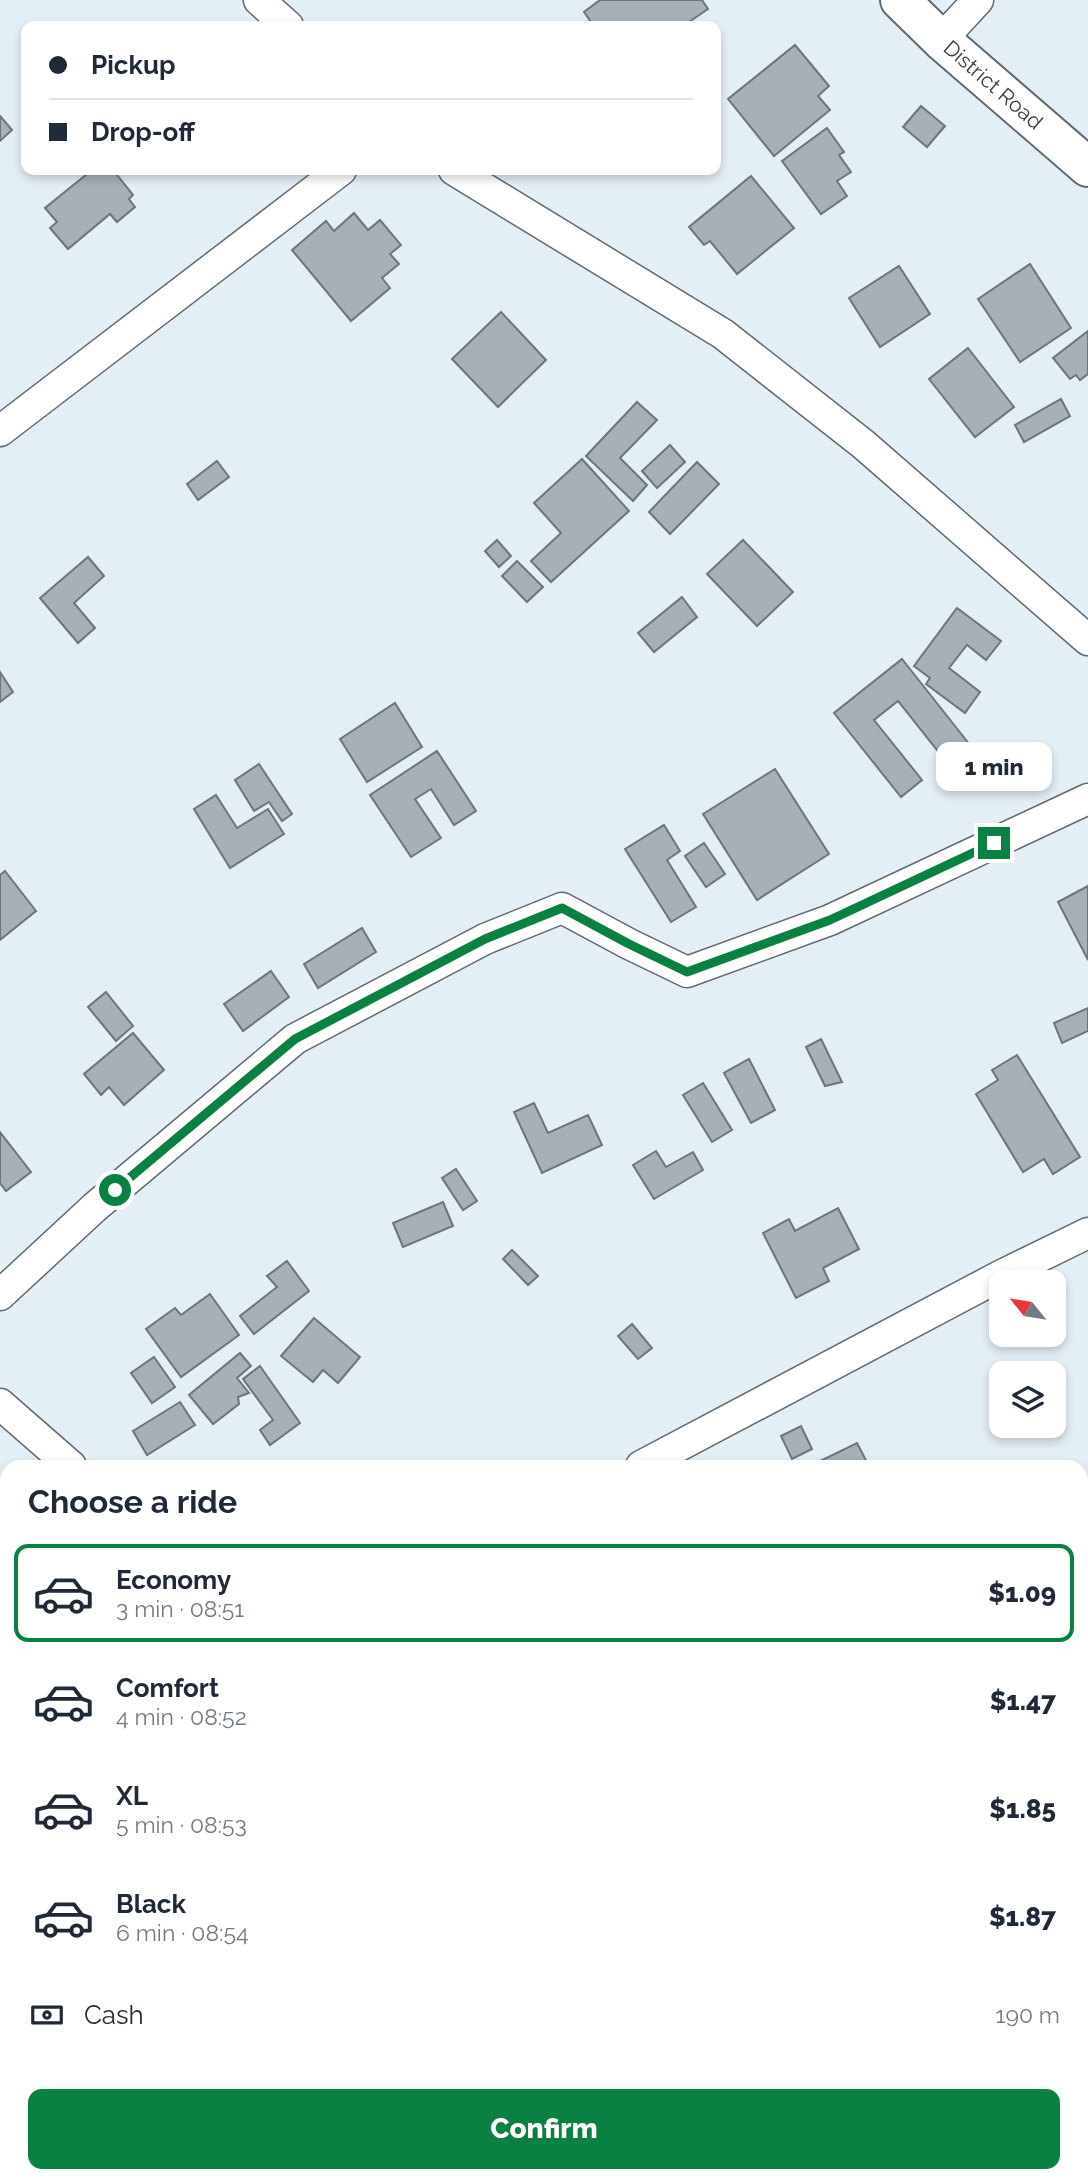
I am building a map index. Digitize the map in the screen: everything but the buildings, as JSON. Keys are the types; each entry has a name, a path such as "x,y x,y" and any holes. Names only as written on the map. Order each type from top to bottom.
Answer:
{"street":[{"path":"259,0 282,21"},
{"name":"District Road","path":"900,0 941,40 1088,167"},
{"path":"941,40 978,0"},
{"path":"0,431 334,175"},
{"path":"462,175 723,334 863,444 1088,640"},
{"path":"0,1295 95,1207 295,1039 485,939 562,908 687,972 830,920 1088,799"},
{"path":"652,1460 1000,1276 1088,1233"},
{"path":"0,1404 64,1460"}],"route":[{"path":"115,1190 295,1039 485,939 562,908 687,972 830,920 994,843"}]}
